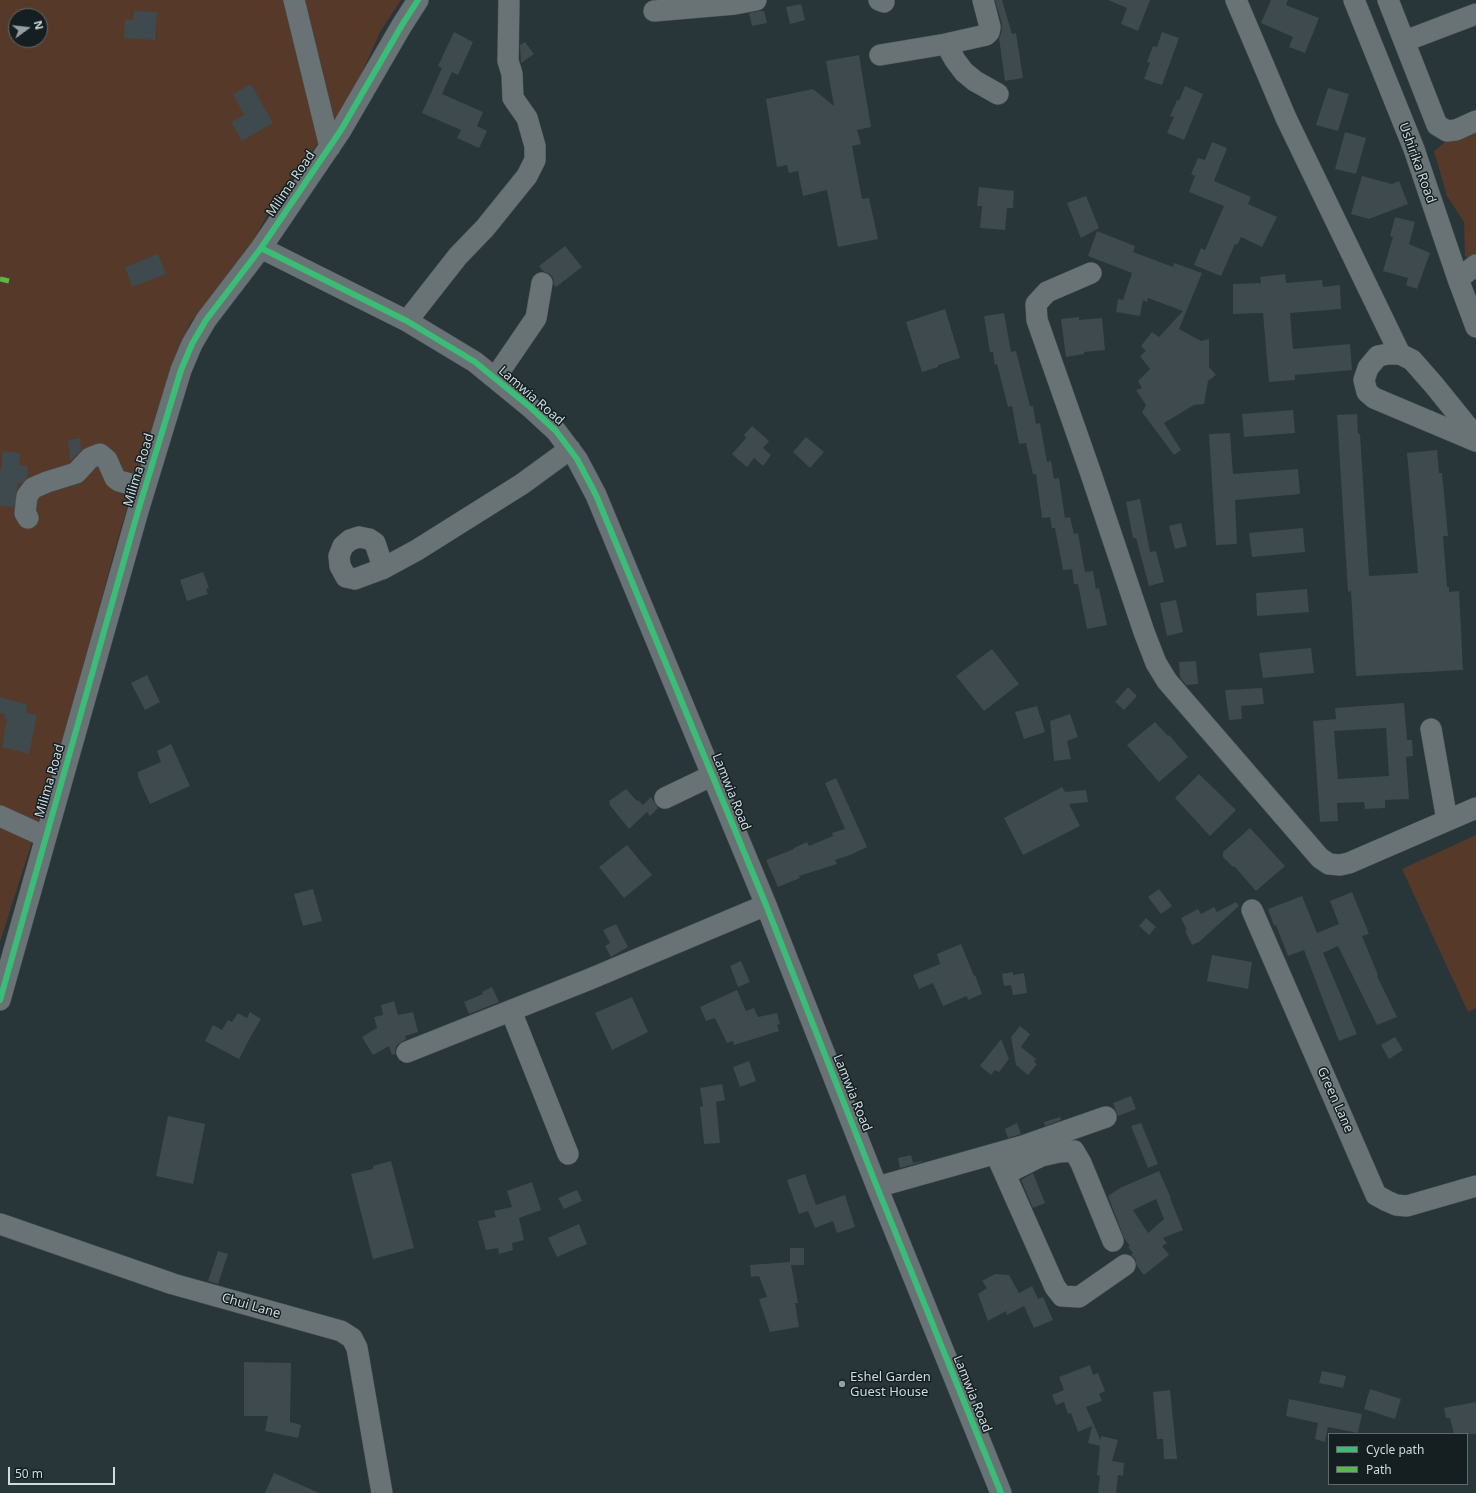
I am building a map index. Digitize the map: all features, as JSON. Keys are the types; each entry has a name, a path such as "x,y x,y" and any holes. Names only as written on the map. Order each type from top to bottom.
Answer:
{"street":[{"path":"294,0 330,147"},
{"name":"Milima Road","path":"0,1000 145,488 181,370 192,344 206,320 261,248 330,147 418,0"},
{"path":"407,321 458,256 528,176 535,160 535,146 527,118 513,98 512,74 508,61 509,0"},
{"path":"654,10 735,4 756,0"},
{"path":"880,55 981,37 989,32 990,27 983,0"},
{"path":"1236,0 1286,118 1400,354"},
{"name":"Ushirika Road","path":"1354,0 1414,150 1476,327"},
{"path":"1388,0 1437,125 1447,131 1456,130 1476,121"},
{"path":"1405,41 1476,14"},
{"path":"946,44 964,72 975,81 998,94"},
{"name":"Lamwia Road","path":"261,248 407,321 475,362 530,407 556,431 577,459 596,495 766,905 877,1187 1001,1493"},
{"path":"1458,279 1476,264"},
{"path":"1091,274 1047,292 1036,304 1037,320 1144,632 1156,662 1167,681 1320,858 1329,864 1340,865 1349,863 1476,808"},
{"path":"495,378 536,318 542,283"},
{"path":"1476,437 1412,360 1400,354 1388,354 1378,356 1368,368 1364,380 1367,392 1374,398 1476,441"},
{"path":"382,569 417,550 516,489 570,449"},
{"path":"28,518 25,513 27,496 33,488 76,473 90,458 100,454 107,460 115,478 119,481 145,488"},
{"path":"1431,729 1447,820"},
{"path":"665,798 712,775"},
{"path":"0,816 46,837"},
{"path":"407,1052 598,976 766,905"},
{"name":"Green Lane","path":"1252,910 1376,1194 1396,1205 1407,1206 1476,1186"},
{"path":"511,1010 568,1154"},
{"path":"877,1187 1026,1145 1106,1117"},
{"path":"1005,1174 1041,1156 1059,1152 1074,1151 1082,1163 1113,1241"},
{"path":"996,1154 1055,1287 1062,1296 1078,1296 1125,1265"},
{"name":"Chui Lane","path":"0,1224 172,1284 340,1331 352,1338 357,1348 382,1493"}],"shaded area":[{"path":"0,0 401,0 380,32 346,109 282,188 245,256 190,323 175,358 120,531 56,767 0,942"},
{"path":"1476,133 1476,266 1465,256 1464,222 1447,196 1434,151 1449,139 1470,136"},
{"path":"1476,835 1476,1008 1468,1012 1402,869"}],"building":[{"path":"995,0 1002,0 1012,34 1016,33 1023,78 1005,81 999,38 1002,24"},
{"path":"1108,0 1150,0 1138,31 1121,24 1127,8"},
{"path":"1271,0 1288,0 1286,5 1319,18 1305,53 1289,47 1293,37 1261,23"},
{"path":"801,4 805,20 790,24 786,7"},
{"path":"134,11 157,12 155,40 124,38 125,19 133,20"},
{"path":"764,11 767,23 752,26 749,13"},
{"path":"454,32 473,42 458,75 452,72 442,94 483,112 477,126 487,131 479,148 457,138 461,130 422,113 442,68 438,66"},
{"path":"1162,32 1179,38 1162,85 1144,79 1150,63 1147,62 1153,46 1157,47"},
{"path":"525,42 534,54 521,63 520,45"},
{"path":"859,55 871,127 857,130 861,144 852,146 862,199 869,198 878,239 838,247 827,190 803,196 798,171 789,173 787,165 777,167 766,99 813,89 834,106 826,61"},
{"path":"251,84 273,123 242,141 231,122 244,115 233,94"},
{"path":"1185,86 1203,94 1184,140 1167,133 1174,117 1170,116 1177,100 1179,101"},
{"path":"1328,88 1349,94 1338,131 1316,125"},
{"path":"1345,132 1366,138 1356,174 1335,169"},
{"path":"1212,142 1227,148 1214,181 1251,197 1248,204 1277,217 1262,247 1241,237 1237,245 1235,244 1221,276 1194,265 1201,248 1205,250 1224,206 1189,192 1195,176 1191,174 1198,158 1205,160"},
{"path":"1362,176 1392,184 1399,181 1408,204 1369,219 1351,214"},
{"path":"979,187 1014,191 1013,208 1007,208 1005,230 980,228 982,206 977,206"},
{"path":"1086,196 1099,228 1081,238 1067,203"},
{"path":"1395,217 1415,222 1409,244 1430,253 1417,289 1406,285 1408,278 1383,271 1393,237 1390,236"},
{"path":"1097,231 1135,246 1133,252 1173,267 1174,263 1202,273 1179,329 1201,341 1209,339 1209,367 1216,375 1208,381 1204,404 1194,405 1164,423 1181,450 1174,455 1142,412 1146,405 1136,390 1142,388 1138,381 1150,369 1140,356 1146,351 1141,346 1152,332 1159,337 1183,311 1148,298 1147,302 1143,300 1140,316 1116,312 1118,299 1123,300 1132,273 1088,256"},
{"path":"565,246 582,267 556,287 550,274 543,271 539,266"},
{"path":"158,254 166,274 132,287 125,267"},
{"path":"1285,274 1286,283 1322,280 1323,287 1340,285 1341,309 1290,313 1293,349 1350,344 1352,370 1295,375 1295,380 1269,382 1263,313 1233,314 1233,284 1261,283 1260,277"},
{"path":"945,309 960,358 922,372 906,322"},
{"path":"1004,313 1011,352 1016,351 1030,406 1033,406 1036,424 1040,423 1047,462 1051,461 1054,479 1059,478 1065,518 1070,517 1074,534 1078,533 1085,572 1093,571 1096,589 1099,588 1107,625 1087,629 1078,584 1074,584 1072,569 1063,570 1055,528 1052,528 1050,517 1042,518 1036,474 1033,474 1026,443 1019,444 1012,406 1008,407 997,364 995,365 993,352 990,352 984,316"},
{"path":"1079,317 1079,320 1102,318 1105,350 1084,352 1084,354 1066,357 1061,319"},
{"path":"1293,410 1295,433 1244,437 1242,414"},
{"path":"1357,414 1358,434 1360,434 1369,576 1418,573 1407,453 1437,450 1439,473 1442,473 1448,536 1443,536 1447,587 1449,587 1449,592 1459,591 1463,670 1356,676 1351,591 1348,592 1337,415"},
{"path":"752,426 769,441 763,448 771,455 763,466 754,458 747,467 732,454 746,438 744,435"},
{"path":"1230,433 1233,474 1298,469 1300,494 1235,500 1237,544 1216,545 1209,434"},
{"path":"806,437 824,452 810,468 793,452"},
{"path":"80,438 81,450 70,461 68,440"},
{"path":"3,451 20,453 19,465 28,466 27,478 22,483 18,483 14,507 0,506 0,470"},
{"path":"1140,499 1150,552 1156,551 1164,582 1149,586 1136,538 1133,538 1126,502"},
{"path":"1181,523 1187,546 1175,549 1169,526"},
{"path":"1303,528 1305,552 1252,557 1249,533"},
{"path":"203,572 209,588 206,589 208,594 187,601 180,580"},
{"path":"1307,589 1309,612 1257,616 1256,593"},
{"path":"1176,600 1183,632 1167,636 1160,603"},
{"path":"1311,648 1314,673 1263,678 1259,653"},
{"path":"992,649 1019,684 984,711 956,676"},
{"path":"1196,661 1198,684 1186,685 1180,677 1179,662"},
{"path":"147,675 160,702 145,710 131,683"},
{"path":"1128,687 1137,696 1124,710 1115,702"},
{"path":"1262,688 1264,704 1241,706 1242,719 1229,720 1225,690"},
{"path":"0,697 28,705 26,713 37,715 29,754 2,747 7,719 4,719 5,714 0,713"},
{"path":"1404,703 1407,740 1412,740 1413,756 1406,757 1409,799 1385,800 1385,808 1365,809 1364,802 1337,803 1338,821 1320,822 1313,721 1336,719 1335,708","holes":["1386,728 1389,776 1338,779 1334,731"]},
{"path":"1037,706 1045,732 1024,739 1015,712"},
{"path":"1070,714 1078,737 1067,741 1071,759 1054,761 1050,721"},
{"path":"1155,722 1168,736 1169,735 1188,757 1159,782 1127,745"},
{"path":"171,744 190,786 150,804 138,777 138,772 161,762 157,751"},
{"path":"1199,774 1236,810 1210,836 1175,798"},
{"path":"836,778 867,847 835,860 837,864 799,876 800,878 778,887 766,860 807,842 809,846 833,836 832,833 845,829 825,783"},
{"path":"1062,787 1065,792 1086,790 1088,802 1069,804 1080,826 1023,855 1004,818"},
{"path":"626,789 643,805 651,797 658,808 650,816 647,812 629,829 609,804 609,801"},
{"path":"1250,828 1285,866 1256,891 1234,866 1233,867 1223,857 1223,852"},
{"path":"627,845 652,875 624,898 599,867"},
{"path":"313,889 322,921 303,926 294,894"},
{"path":"1159,889 1172,906 1161,914 1148,897"},
{"path":"1352,892 1369,934 1362,936 1378,975 1377,976 1397,1017 1377,1025 1338,946 1323,953 1357,1034 1339,1041 1304,950 1288,956 1268,909 1302,896 1317,933 1339,924 1330,901"},
{"path":"1236,902 1239,906 1199,942 1192,945 1185,931 1187,930 1181,918 1198,909 1201,914 1214,907 1217,912"},
{"path":"1146,918 1156,927 1149,935 1139,926"},
{"path":"616,924 628,947 611,957 605,946 610,943 603,930"},
{"path":"961,944 982,994 968,1000 967,996 943,1006 933,983 919,989 913,975 940,964 937,954"},
{"path":"1212,955 1252,962 1248,989 1207,981"},
{"path":"741,961 750,982 738,987 730,966"},
{"path":"1013,972 1013,975 1024,973 1027,993 1013,995 1011,985 1004,986 1002,974"},
{"path":"492,987 499,1002 469,1014 464,1002 483,994 482,992"},
{"path":"737,990 746,1011 754,1008 758,1017 777,1013 780,1024 777,1025 779,1031 734,1045 733,1041 727,1043 715,1018 706,1021 700,1007"},
{"path":"632,997 648,1032 612,1050 595,1013"},
{"path":"394,1001 398,1015 413,1012 418,1032 405,1036 406,1039 397,1045 395,1050 396,1054 392,1055 389,1046 373,1055 362,1037 377,1028 374,1017 383,1015 381,1005"},
{"path":"250,1012 261,1019 239,1059 205,1041 213,1025 222,1030 228,1020 232,1022 238,1013 247,1018"},
{"path":"1020,1026 1030,1034 1021,1047 1036,1059 1034,1062 1037,1064 1028,1075 1016,1065 1011,1037"},
{"path":"1395,1037 1403,1050 1389,1059 1381,1045"},
{"path":"1001,1039 1009,1059 999,1072 995,1070 991,1075 980,1066"},
{"path":"749,1061 756,1081 740,1087 733,1067"},
{"path":"722,1084 725,1100 716,1102 720,1143 704,1144 700,1107 703,1106 700,1088"},
{"path":"1131,1096 1136,1109 1118,1116 1113,1103"},
{"path":"168,1116 205,1124 193,1184 156,1176"},
{"path":"1060,1117 1061,1120 1045,1126 1044,1122"},
{"path":"1017,1123 1021,1134 1008,1138 1005,1129"},
{"path":"1141,1123 1158,1164 1148,1168 1131,1126"},
{"path":"911,1155 913,1163 922,1162 900,1168 898,1158"},
{"path":"391,1161 414,1248 373,1259 351,1174 373,1169 373,1166"},
{"path":"1159,1171 1183,1230 1163,1238 1167,1243 1162,1246 1169,1255 1144,1275 1137,1266 1135,1258 1131,1255 1133,1253 1128,1247 1130,1246 1124,1238 1108,1196 1120,1188","holes":["1156,1199 1164,1219 1148,1233 1133,1210"]},
{"path":"1033,1173 1045,1203 1033,1208 1021,1180"},
{"path":"805,1174 816,1205 845,1195 855,1227 837,1233 833,1221 815,1228 808,1211 799,1214 787,1180"},
{"path":"532,1182 541,1210 519,1218 524,1240 512,1243 513,1250 499,1254 498,1248 486,1250 478,1221 496,1217 494,1211 512,1207 507,1191"},
{"path":"577,1190 582,1201 564,1209 558,1198"},
{"path":"579,1224 587,1244 557,1257 548,1238"},
{"path":"790,1248 804,1248 804,1265 791,1265 798,1303 795,1303 799,1327 770,1332 759,1299 767,1297 759,1276 751,1277 750,1265 790,1262"},
{"path":"218,1251 228,1254 218,1284 208,1281"},
{"path":"995,1274 1009,1275 1019,1293 1032,1286 1038,1299 1043,1297 1053,1320 1034,1328 1024,1306 1007,1315 1006,1311 988,1321 978,1294 987,1288 982,1281"},
{"path":"244,1362 291,1363 290,1422 301,1425 298,1438 265,1431 268,1416 244,1416"},
{"path":"1090,1365 1093,1375 1098,1373 1105,1391 1099,1394 1102,1401 1086,1407 1101,1441 1101,1436 1118,1440 1112,1461 1124,1463 1123,1476 1118,1475 1116,1493 1098,1493 1100,1476 1097,1475 1100,1446 1088,1443 1092,1426 1078,1432 1071,1413 1068,1414 1064,1402 1056,1405 1052,1395 1064,1390 1059,1377"},
{"path":"1322,1371 1346,1376 1343,1388 1319,1383"},
{"path":"1370,1389 1401,1399 1395,1419 1364,1409"},
{"path":"1170,1390 1177,1459 1164,1459 1163,1439 1157,1439 1153,1392"},
{"path":"1289,1399 1362,1414 1358,1433 1328,1427 1325,1442 1315,1439 1318,1423 1286,1416"},
{"path":"1476,1402 1476,1434 1454,1433 1450,1418 1446,1418 1444,1408"},
{"path":"274,1473 319,1493 265,1493"}],"marked path":[{"path":"0,279 9,281"}],"cycle path":[{"path":"0,1000 138,511 181,370 192,344 206,320 261,248 341,130 418,0"},
{"path":"261,248 407,321 475,362 530,407 556,431 577,459 596,495 766,905 877,1187 1001,1493"}],"place":[{"name":"Eshel Garden Guest House","path":"842,1384"}]}
